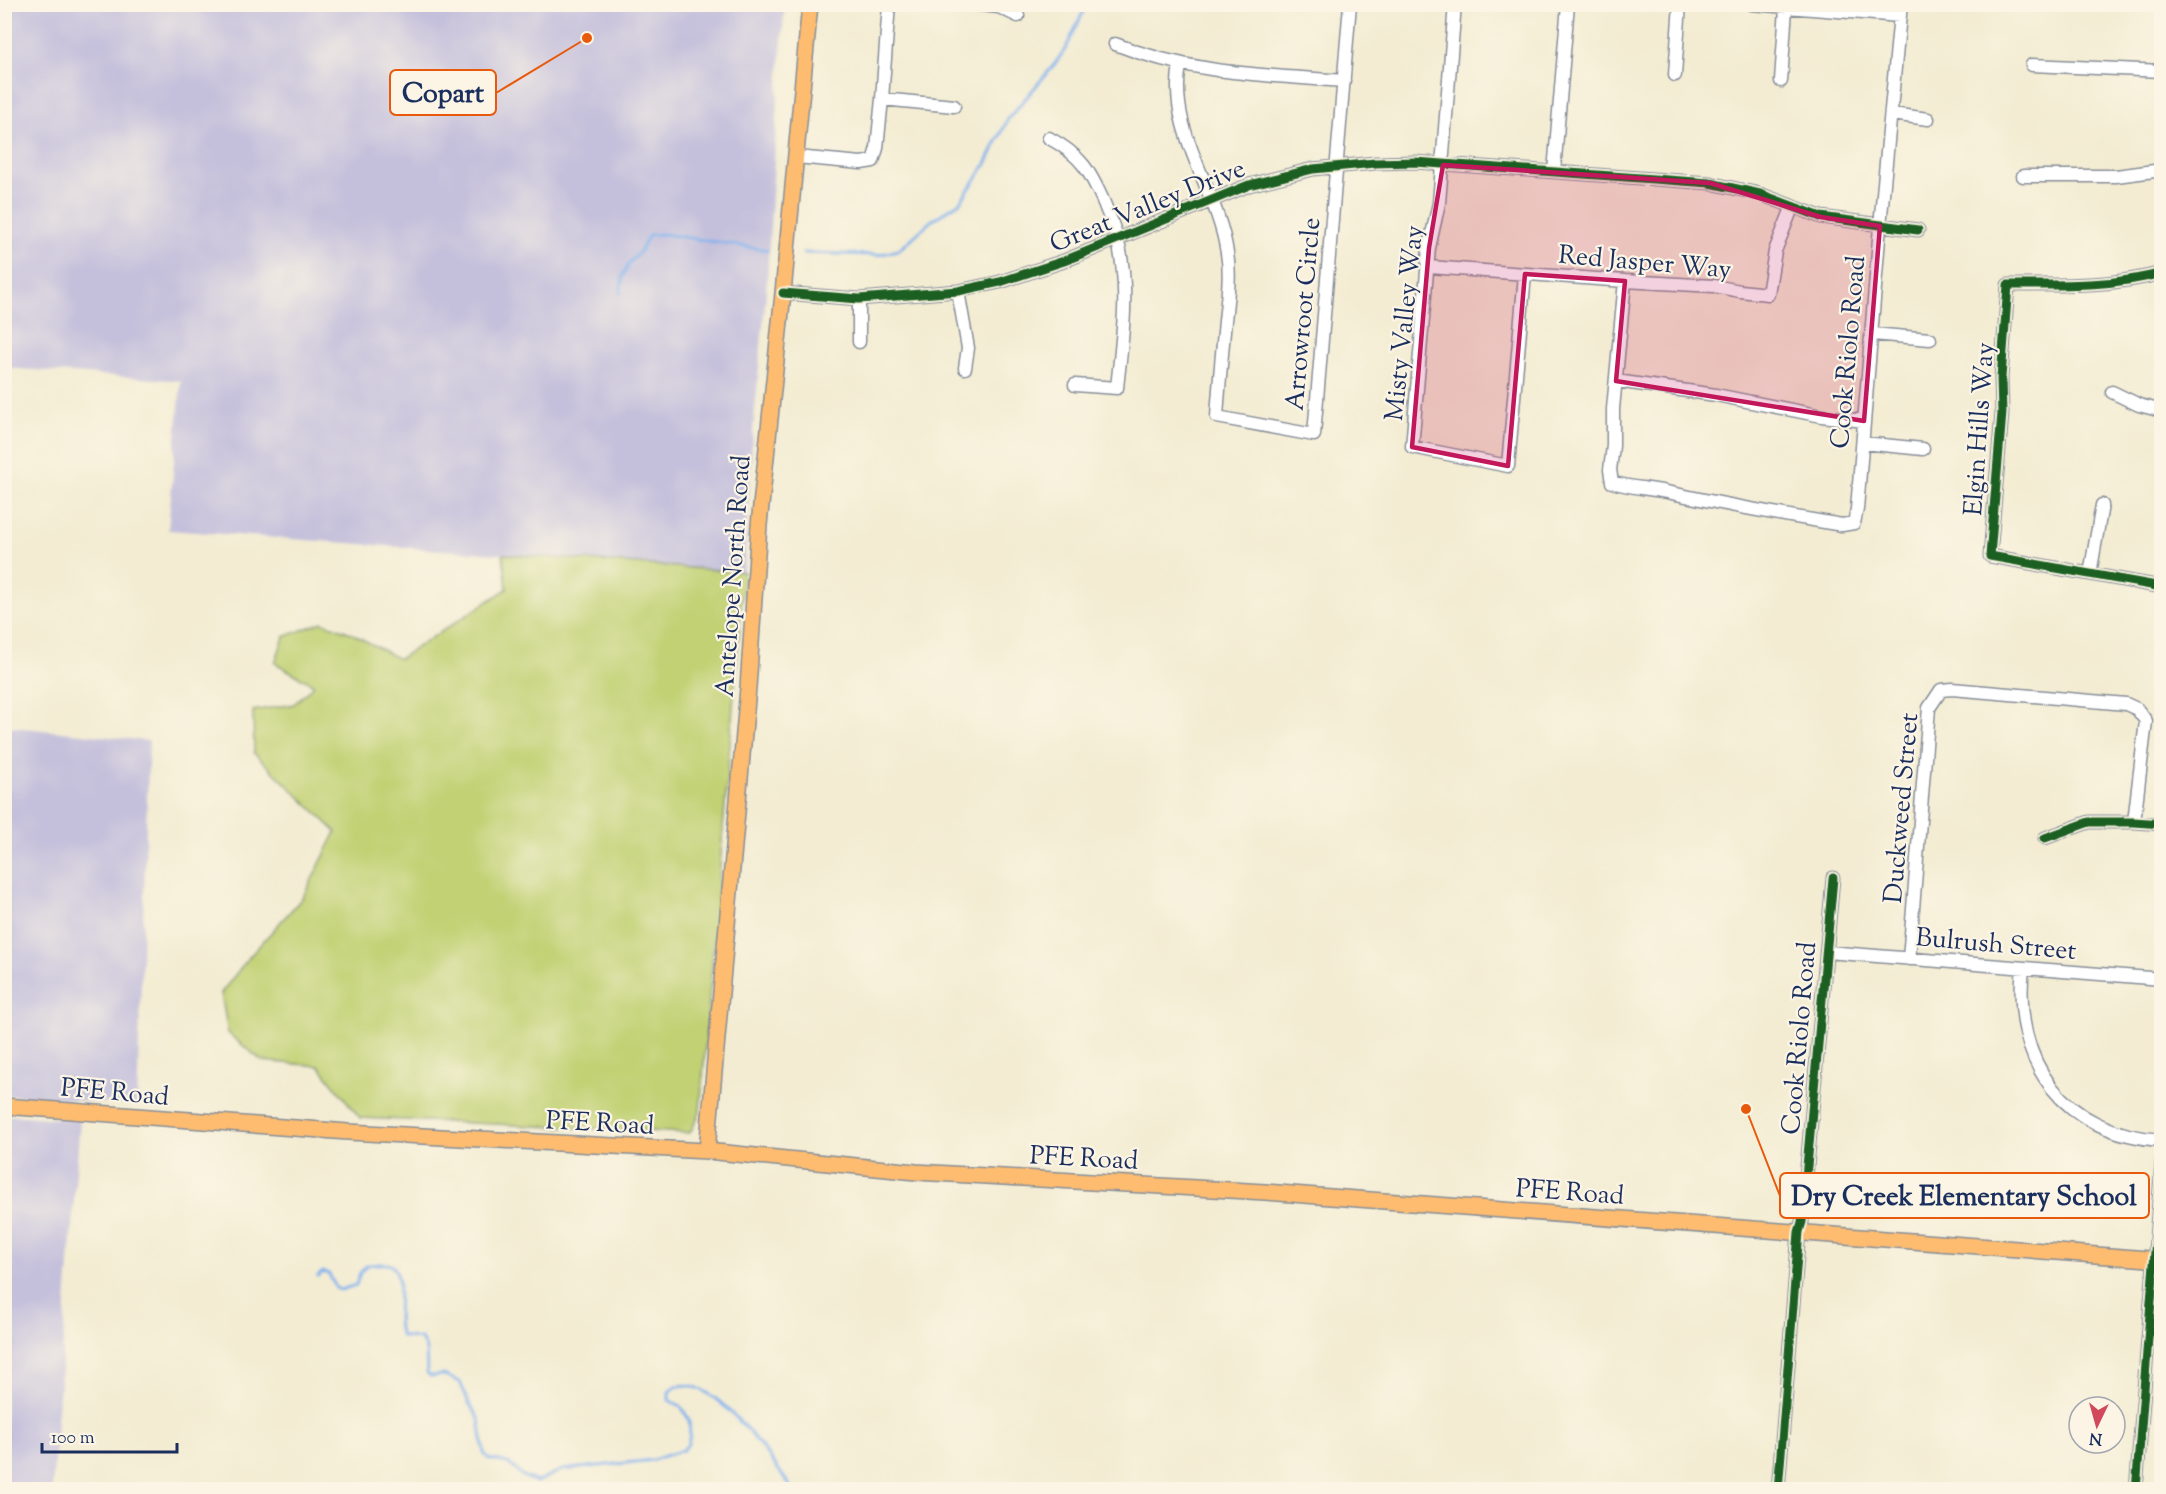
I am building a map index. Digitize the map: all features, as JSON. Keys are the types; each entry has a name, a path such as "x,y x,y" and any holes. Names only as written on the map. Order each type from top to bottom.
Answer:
{"main road":[{"name":"Antelope North Road","path":"707,1151 748,688 759,525 810,4"},
{"name":"PFE Road","path":"4,1106 311,1130 707,1151 916,1172 1265,1192 2158,1260"}],"street":[{"path":"796,157 861,163 873,161 877,148 882,99 889,4"},
{"path":"971,4 999,7 1018,16"},
{"path":"1338,166 1350,4"},
{"name":"Misty Valley Way","path":"1455,4 1443,165 1439,203 1430,248 1412,447 1508,466 1525,274"},
{"path":"1554,172 1568,4"},
{"path":"1675,75 1680,4"},
{"path":"1751,4 1786,8 1901,10"},
{"path":"1781,81 1786,8"},
{"name":"Cook Riolo Road","path":"1616,381 1610,470 1612,482 1746,510 1842,525 1854,523 1901,10"},
{"path":"1115,44 1180,65 1237,73 1344,81"},
{"path":"1180,65 1177,84 1179,112 1212,201"},
{"path":"2032,65 2162,71"},
{"path":"882,99 954,106"},
{"path":"1892,114 1928,119"},
{"path":"1049,138 1067,148 1087,167 1095,181 1118,239 1125,295 1117,388 1075,385"},
{"name":"Great Valley Drive","path":"783,293 859,299 958,291 1030,273 1064,261 1249,185 1338,166 1374,163 1415,162 1710,183 1760,194 1792,208 1829,218 1918,230"},
{"name":"Arrowroot Circle","path":"1212,201 1222,232 1228,268 1217,417 1314,435 1338,166"},
{"path":"2023,176 2116,176 2162,170"},
{"name":"Red Jasper Way","path":"1429,267 1714,286 1768,294 1776,251 1792,208"},
{"name":"Elgin Hills Way","path":"2162,273 2124,282 2008,285 2001,378 2002,413 1990,556 2162,587"},
{"path":"1625,281 1616,381 1716,395 1822,417 1864,421"},
{"path":"958,291 968,348 965,368"},
{"path":"859,299 859,342"},
{"path":"1872,334 1930,339"},
{"path":"2112,392 2139,405 2162,411"},
{"path":"1863,443 1923,449"},
{"path":"2090,574 2102,505"},
{"name":"Duckweed Street","path":"1909,959 1929,708 1941,690 1952,688 2126,704 2137,709 2146,721 2134,822"},
{"path":"2045,838 2089,822 2162,824"},
{"name":"Cook Riolo Road","path":"1778,1490 1799,1232 1802,1222 1833,878"},
{"name":"Bulrush Street","path":"1827,952 2162,979"},
{"path":"2023,968 2020,993 2024,1032 2039,1068 2054,1090 2086,1119 2138,1139 2162,1140"},
{"path":"2136,1490 2158,1260 2162,1163"}],"highlighted area":[{"path":"1443,165 1710,183 1821,217 1880,226 1864,421 1616,381 1625,281 1525,274 1508,466 1412,447 1429,248"}],"shaded area":[{"path":"5,5 785,5 766,294 753,431 744,572 168,530 181,381 5,368 4,258 8,258 4,252"},
{"path":"5,726 149,741 137,1105 5,1095"},
{"path":"5,1115 80,1120 52,1489 5,1489"}],"green space":[{"path":"503,554 744,572 700,1112 690,1133 360,1118 319,1066 262,1061 228,1033 221,993 250,956 303,897 336,832 254,753 253,711 294,704 314,685 275,663 284,637 322,622 351,633 399,659 507,589"}],"waterway":[{"path":"803,253 878,255 899,250 931,221 960,202 985,166 1008,119 1066,48 1087,4"},
{"path":"620,293 623,275 649,235 664,234 768,250"},
{"path":"318,1276 323,1272 329,1274 336,1288 340,1290 356,1285 360,1273 367,1265 387,1264 394,1267 399,1283 398,1318 401,1336 421,1339 426,1349 427,1373 430,1376 444,1375 460,1382 479,1419 484,1453 489,1459 508,1463 523,1476 537,1482 562,1470 653,1460 683,1450 688,1444 690,1435 689,1420 682,1408 669,1400 669,1392 683,1385 700,1389 738,1419 793,1490"}],"cycle path":[{"path":"783,293 859,299 958,291 1000,282 1064,261 1249,185 1313,169 1375,163 1415,162 1710,183 1760,194 1821,217 1918,230"},
{"path":"2162,273 2105,283 2008,285 2001,378 2002,413 1990,556 2162,587"},
{"path":"2045,838 2089,822 2162,824"},
{"path":"1778,1490 1799,1232 1802,1222 1833,878"},
{"path":"2136,1490 2162,1163"}],"place":[{"name":"Copart","path":"587,38"},
{"name":"Dry Creek Elementary School","path":"1746,1109"}]}
